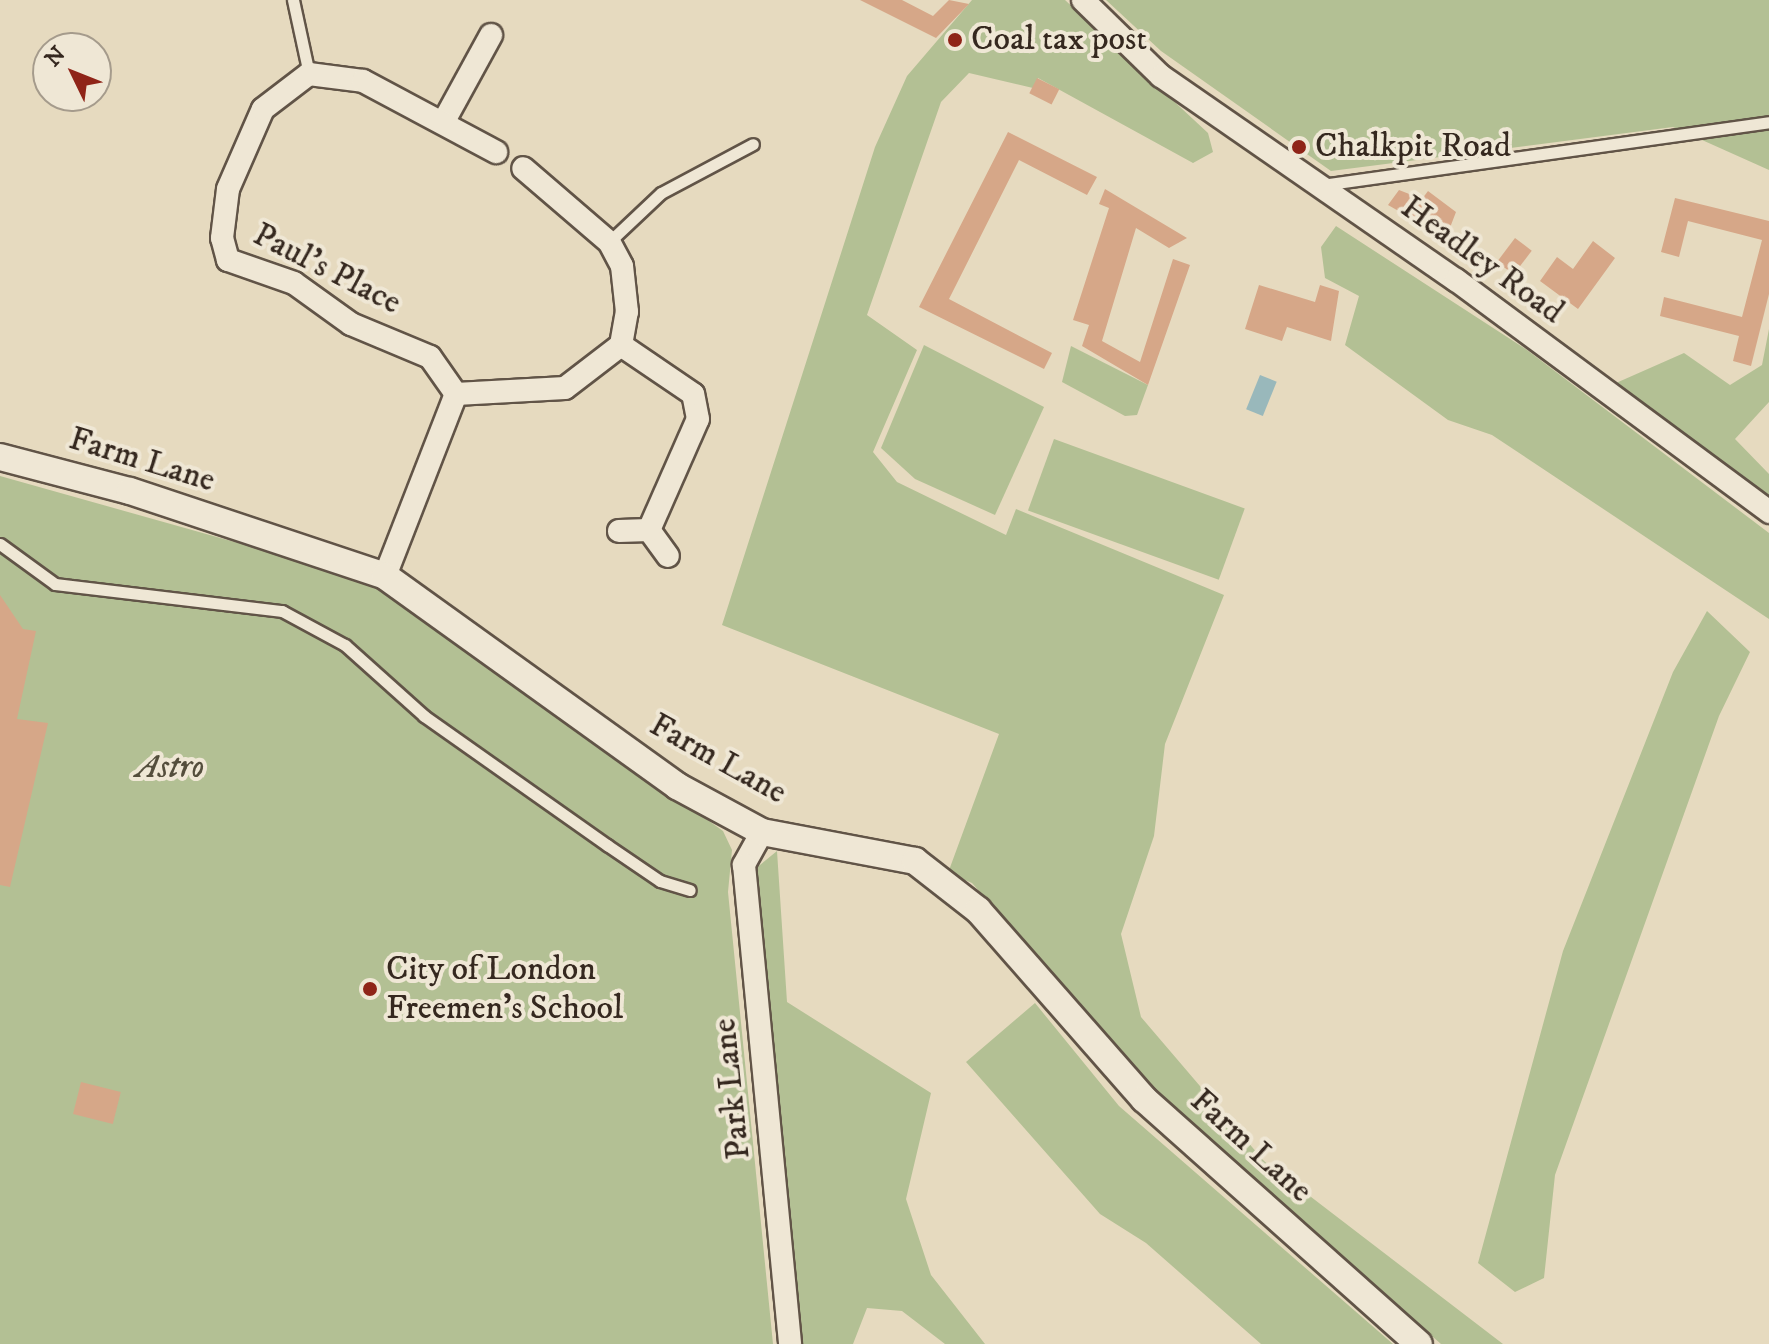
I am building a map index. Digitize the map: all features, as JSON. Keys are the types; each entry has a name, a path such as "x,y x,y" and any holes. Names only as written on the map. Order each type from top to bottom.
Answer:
{"street":[{"name":"Headley Road","path":"1083,0 1161,76 1769,512"},
{"path":"444,121 491,35"},
{"path":"309,74 363,81 444,121 496,152"},
{"name":"Paul's Place","path":"309,74 263,109 243,145 222,238 228,260 294,283 351,324 430,357 456,394"},
{"path":"385,576 456,394 565,388 621,345 627,312 622,266 609,242 523,168"},
{"path":"621,345 693,394 698,419 649,530"},
{"name":"Farm Lane","path":"0,457 130,491 385,576 677,786 762,832 915,861 978,910 1144,1099 1419,1344"},
{"path":"619,531 649,530"},
{"path":"649,530 668,556"},
{"name":"Park Lane","path":"762,832 744,865 790,1344"}],"lane":[{"path":"293,0 309,74"},
{"path":"1318,186 1769,122"},
{"path":"609,242 661,193 753,144"},
{"path":"0,544 55,584 282,611 345,645 424,716 607,845 660,881 690,890"}],"green space":[{"path":"972,0 1065,0 1208,133 1213,152 1193,163 1038,78 1033,88 969,73 941,102 867,315 917,350 873,452 897,482 1006,535 1016,509 1224,595 1165,744 1154,836 1121,934 1141,1017 1264,1161 1503,1344 1441,1344 1154,1091 972,883 948,873 999,734 722,625 875,147 907,76"},
{"path":"1106,0 1769,0 1769,170 1673,127 1331,171 1161,51"},
{"path":"1336,226 1527,350 1769,533 1769,619 1492,435 1448,420 1345,345 1359,296 1325,278 1321,247"},
{"path":"1769,329 1769,402 1735,439 1769,474 1769,502 1616,383 1684,353 1730,385 1762,365"},
{"path":"924,345 1044,407 995,515 915,479 881,448"},
{"path":"1071,346 1148,385 1137,415 1125,416 1062,382"},
{"path":"1054,439 1245,508 1219,580 1028,510"},
{"name":"City of London Freemen's School","path":"0,476 345,573 400,599 723,831 732,850 728,892 773,1344 0,1344"},
{"path":"1707,611 1750,652 1719,716 1555,1175 1544,1278 1515,1292 1478,1263 1563,951 1673,672"},
{"path":"777,851 787,1002 931,1093 906,1199 931,1275 985,1344 945,1344 902,1311 867,1308 853,1344 803,1344 755,869"},
{"path":"1035,1003 1119,1106 1393,1344 1261,1344 1146,1243 1100,1214 966,1062"}],"water":[{"path":"1260,375 1277,382 1263,416 1246,409"}],"building":[{"path":"860,0 902,0 933,16 949,0 969,4 936,38"},
{"path":"1037,78 1059,89 1052,104 1029,93"},
{"path":"1008,132 1097,177 1087,195 1019,160 949,299 1052,353 1044,369 919,307"},
{"path":"1105,189 1187,238 1169,248 1136,228 1102,341 1140,362 1173,259 1190,265 1148,385 1082,346 1089,325 1073,320 1109,208 1099,204"},
{"path":"1399,190 1422,199 1428,191 1456,212 1446,238 1388,205"},
{"path":"1675,198 1769,221 1769,294 1751,366 1733,361 1739,336 1660,316 1664,297 1742,317 1762,240 1688,221 1679,257 1661,252"},
{"path":"1515,238 1532,251 1514,275 1497,262"},
{"path":"1593,241 1615,258 1578,309 1540,281 1557,257 1573,269"},
{"path":"1259,285 1315,302 1320,285 1339,291 1331,341 1287,327 1282,341 1245,329"},
{"path":"0,595 23,629 36,631 17,719 48,723 10,887 0,885"},
{"path":"81,1082 121,1092 113,1124 73,1114"}],"place":[{"name":"Coal tax post","path":"955,40"},
{"name":"Chalkpit Road","path":"1299,147"},
{"name":"City of London Freemen's School","path":"370,989"}],"park label":[{"name":"Astro","path":"170,768"}]}
